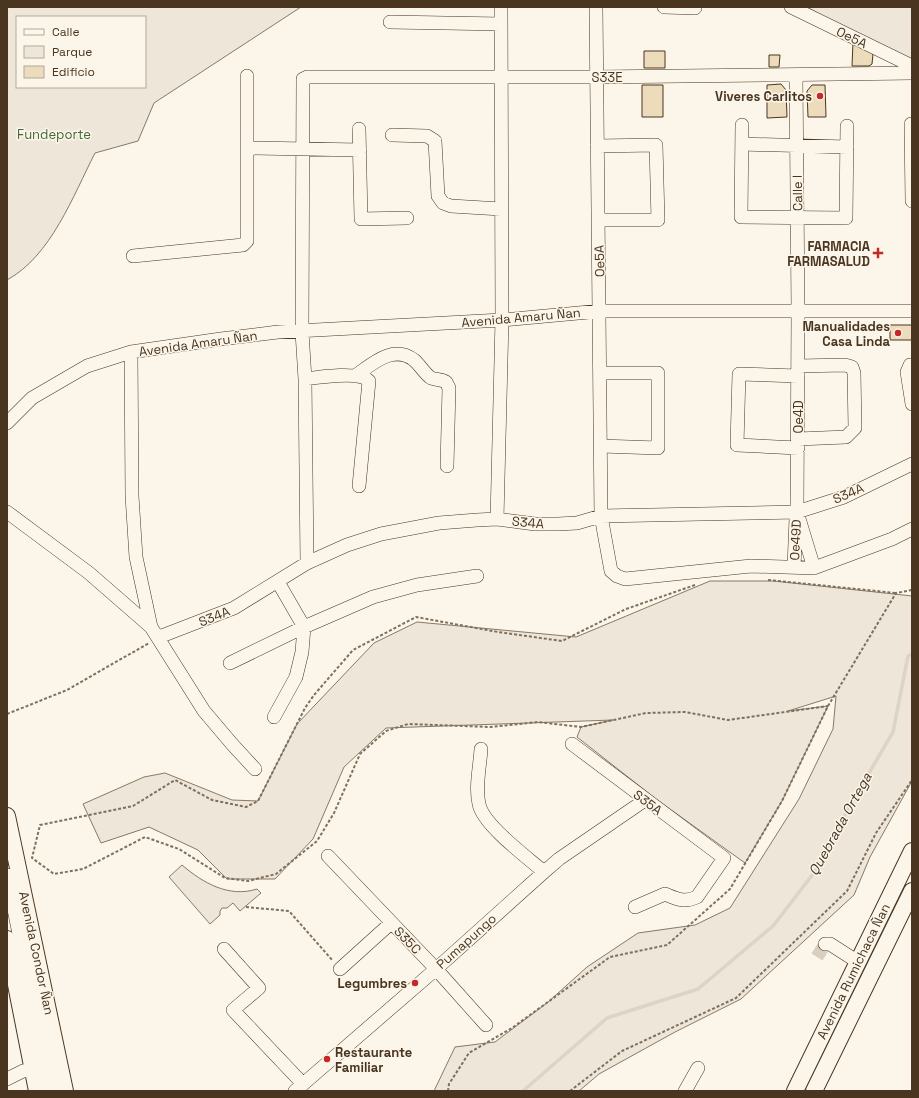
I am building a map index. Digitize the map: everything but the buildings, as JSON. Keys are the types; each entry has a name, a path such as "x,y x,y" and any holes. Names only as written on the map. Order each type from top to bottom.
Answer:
{"main road":[{"name":"Avenida Condor Ñan","path":"7,816 18,925 65,1091"},
{"name":"Avenida Rumichaca Ñan","path":"795,1091 912,851"},
{"name":"Avenida Rumichaca Ñan","path":"814,1091 912,891"},
{"name":"Avenida Condor Ñan","path":"7,939 17,985 40,1069 37,1091"}],"street":[{"path":"497,519 502,320 501,7"},
{"name":"Oe5A","path":"596,7 601,516 611,571 617,576 625,579 751,566 814,568"},
{"path":"664,7 695,8"},
{"name":"Oe5A","path":"791,7 912,66"},
{"path":"390,22 501,24"},
{"name":"S33E","path":"303,148 303,79 307,77 597,77 912,73"},
{"name":"Calle I","path":"796,75 798,311"},
{"path":"133,256 243,245 246,241 247,76"},
{"path":"911,124 912,201"},
{"path":"742,125 741,217 797,219 846,218 847,126"},
{"path":"359,129 361,219 407,218"},
{"path":"392,135 427,136 435,141 437,144 438,196 443,203 451,206 501,209"},
{"path":"742,144 847,146"},
{"path":"597,146 656,145 658,220 598,220"},
{"path":"247,148 360,150"},
{"path":"303,148 302,332 306,379 307,562"},
{"name":"Avenida Amaru Ñan","path":"7,423 32,398 87,366 131,352 228,338 278,332 302,332 502,320 600,311 912,311"},
{"name":"Oe4D","path":"798,311 799,517"},
{"path":"131,352 132,490 136,556 151,627"},
{"path":"355,376 380,358 389,355 400,355 411,359 430,377 446,382 449,388 447,466"},
{"path":"846,365 852,367 854,373 855,428 846,437 798,443 737,445 739,374 798,371 846,365"},
{"path":"912,365 910,365 907,372 912,404"},
{"path":"600,373 658,373 658,448 601,446"},
{"path":"306,379 355,376 366,378 369,381 359,486"},
{"name":"S34A","path":"159,637 234,608 278,582 307,562 347,545 381,534 439,523 497,519 535,524 558,524 577,523 601,516 799,517 912,464"},
{"path":"7,512 90,573 151,627 159,637 204,710 255,769"},
{"name":"Oe49D","path":"794,567 795,523 799,517"},
{"name":"Oe49D","path":"799,517 814,568"},
{"path":"814,568 892,539 912,529"},
{"path":"230,663 304,627 373,597 417,585 477,576"},
{"path":"274,717 296,677 302,652 304,627 278,582"},
{"name":"S35A","path":"572,744 724,858 697,897 691,900 682,901 665,894 635,907"},
{"path":"481,749 478,803 481,812 489,823 544,872"},
{"name":"Pumapungo","path":"299,1088 436,969 559,859 645,800"},
{"name":"S35C","path":"328,856 436,969 486,1026"},
{"path":"7,875 18,925 17,985"},
{"path":"340,969 391,923"},
{"path":"825,944 830,944 858,962"},
{"path":"224,949 259,988 234,1010 299,1088"},
{"path":"685,1091 698,1068"},
{"path":"8,1074 40,1069 51,1091"}],"path":[{"path":"762,579 896,593 912,590"},
{"path":"702,583 688,586 626,609 562,641 498,632 416,617 353,650 314,695 294,728 258,801 246,807 212,800 175,780 133,806 40,825 32,858 54,874 83,869 145,837 179,849 225,878 248,881 276,874 317,841 334,813 360,754 386,731 408,724 491,728 538,722 581,727 646,713 685,712 728,720 828,706"},
{"path":"448,1091 448,1084 469,1053 512,1028 610,957 667,945 730,889 782,801 828,706 896,593"},
{"path":"7,714 67,690 159,637"},
{"path":"570,1091 622,1051 736,998 847,891 876,833 912,780"},
{"path":"246,907 289,911 340,969"}],"green space":[{"name":"Fundeporte","path":"7,7 301,7 154,103 138,141 95,153 59,224 36,256 23,269 7,280"},
{"path":"806,7 912,7 912,62"},
{"path":"710,581 774,581 912,596 912,781 870,857 854,895 741,999 675,1032 599,1074 579,1091 434,1091 455,1047 495,1042 547,1003 587,967 638,933 695,925 730,908 799,799 833,729 836,696 788,711 828,706 782,801 745,863 656,799 577,737 581,727 613,720 386,728 344,767 313,839 275,879 227,879 198,850 149,827 101,843 83,804 144,777 165,773 232,800 258,801 297,724 374,643 417,622 576,637"},
{"path":"182,865 199,878 217,887 236,892 257,889 261,893 240,911 233,903 227,908 222,908 220,915 210,924 169,877"}],"waterway":[{"name":"Quebrada Ortega","path":"523,1091 607,1018 698,989 773,926 820,865 848,809 893,732 908,656 912,654"}],"tunnel":[{"path":"817,957 825,944"}],"place":[{"name":"Viveres Carlitos","path":"820,96"},
{"name":"FARMACIA FARMASALUD","path":"878,253"},
{"name":"Manualidades Casa Linda","path":"898,333"},
{"name":"Legumbres","path":"415,983"},
{"name":"Restaurante Familiar","path":"327,1059"}]}
